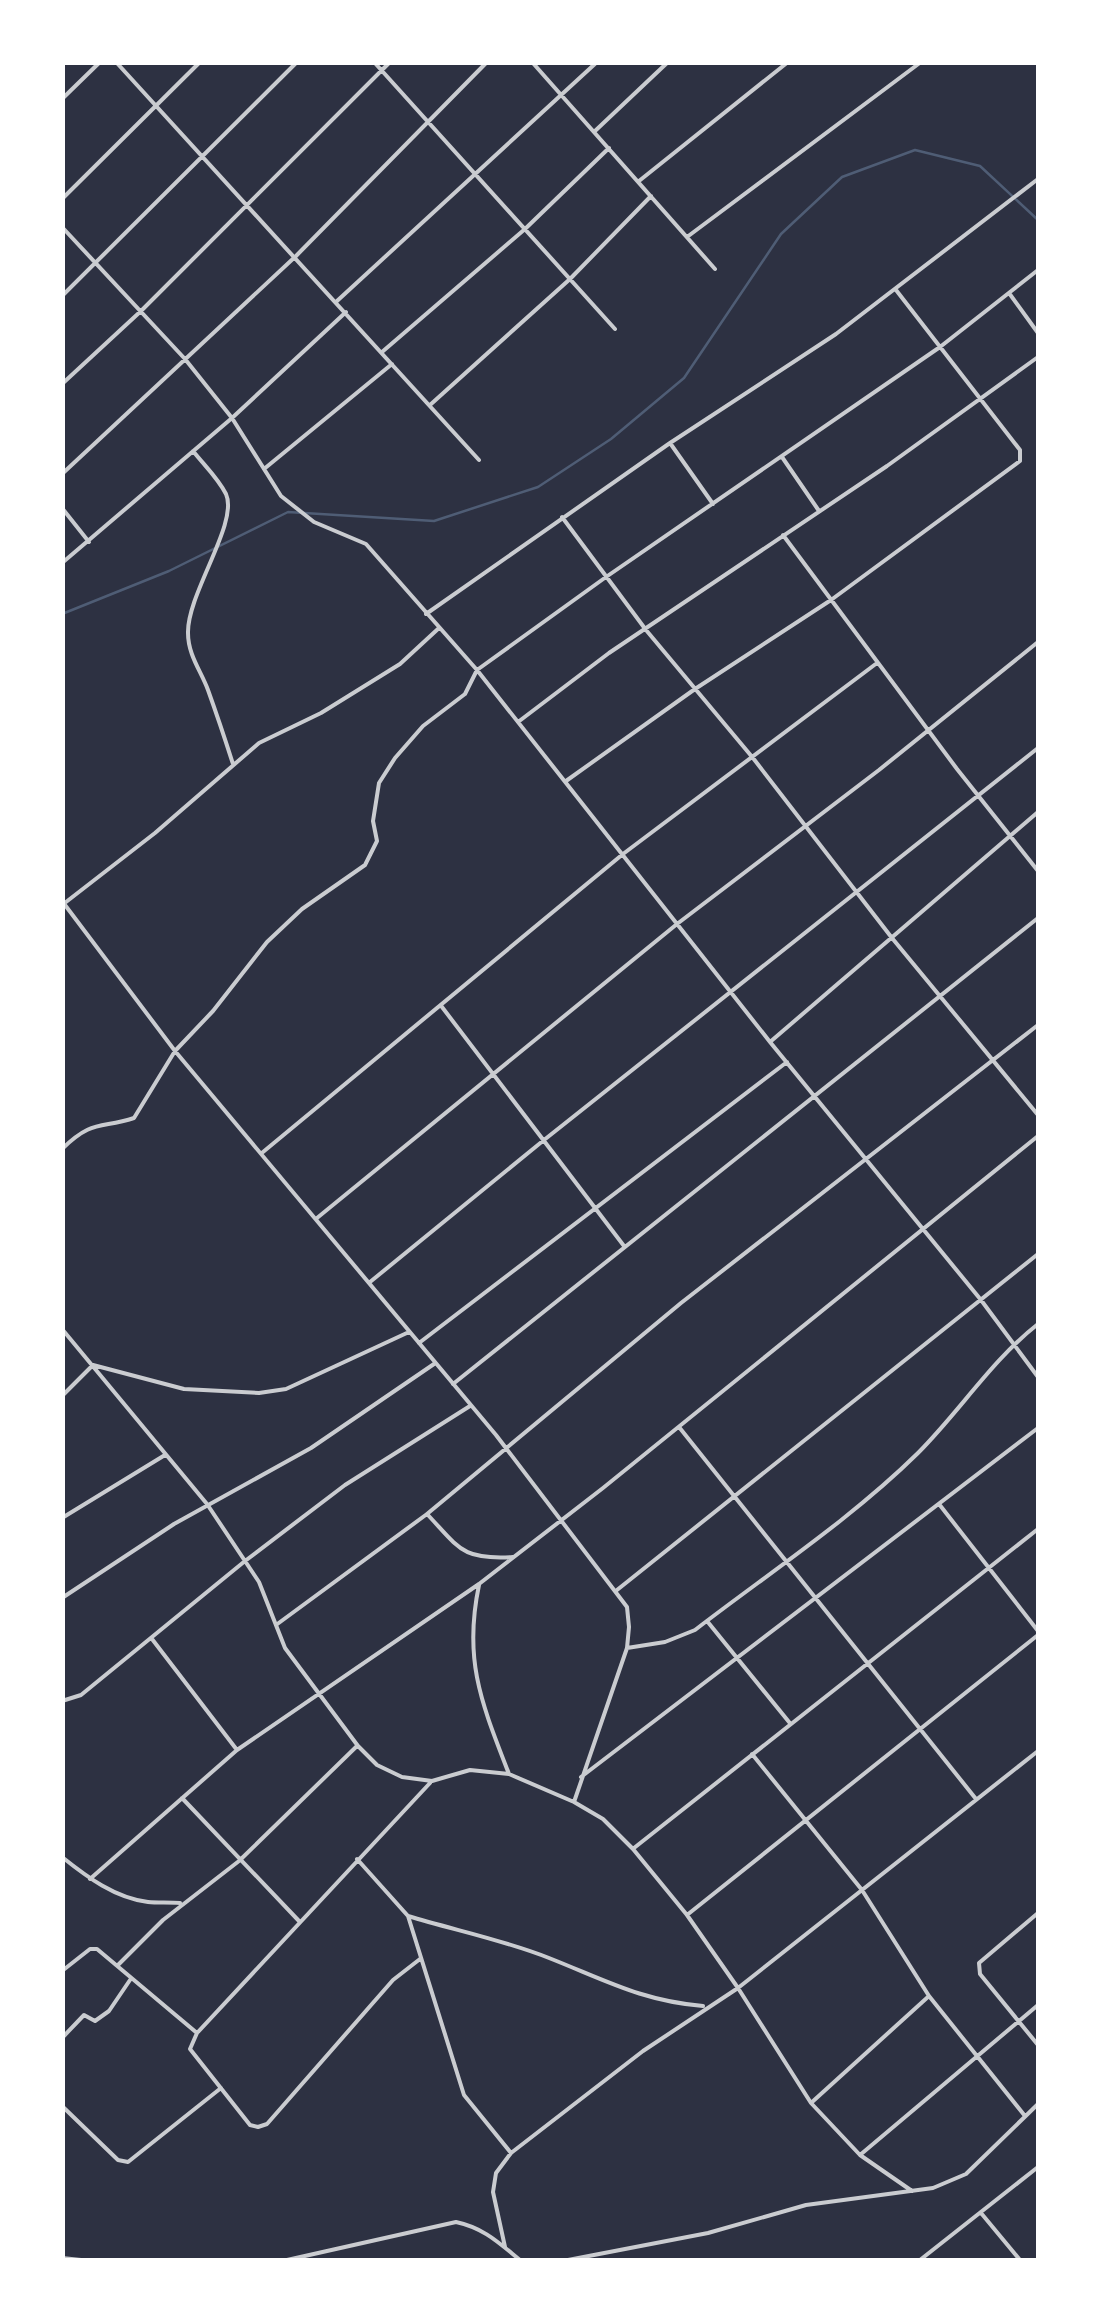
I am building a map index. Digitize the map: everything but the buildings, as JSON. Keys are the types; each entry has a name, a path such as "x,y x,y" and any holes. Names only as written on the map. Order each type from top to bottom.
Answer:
{"street":[{"path":"62,99 100,62"},
{"path":"116,62 479,460"},
{"path":"62,199 200,62"},
{"path":"62,296 297,62"},
{"path":"374,62 615,329"},
{"path":"62,384 141,311 390,62"},
{"path":"62,474 296,256 487,62"},
{"path":"532,62 715,268"},
{"path":"336,301 597,62"},
{"path":"595,132 668,62"},
{"path":"639,181 788,62"},
{"path":"687,236 921,62"},
{"path":"382,352 525,229 609,148"},
{"path":"426,614 670,443 836,334 1038,180"},
{"path":"430,406 570,279 651,196"},
{"path":"62,227 185,359 232,418 280,496 328,530 366,544 478,670 1038,1377"},
{"path":"62,1149 100,1123 134,1118 175,1052 267,942 302,909 366,865 377,841 373,821 379,782 423,726 465,694 478,670 606,576 940,347 1038,270"},
{"path":"566,781 695,689 831,600 1020,462 1020,450 896,290"},
{"path":"1010,294 1038,332"},
{"path":"62,563 232,418 346,312"},
{"path":"518,722 583,672 1038,357"},
{"path":"264,469 392,364"},
{"path":"670,443 713,504"},
{"path":"193,452 228,497 224,532 202,576 187,631 191,656 206,686 232,764"},
{"path":"782,457 819,511"},
{"path":"62,508 88,542"},
{"path":"562,517 646,630 1038,1115"},
{"path":"783,535 1038,872"},
{"path":"439,628 400,664 321,713 259,743 155,833 63,903 175,1052 506,1447 626,1607 627,1648 574,1802"},
{"path":"317,1218 677,924 1038,642"},
{"path":"261,1154 623,854 877,663"},
{"path":"370,1282 1038,748"},
{"path":"770,1042 1038,812"},
{"path":"454,1384 1038,918"},
{"path":"441,1006 624,1246"},
{"path":"276,1625 427,1514 681,1303 1038,1025"},
{"path":"419,1344 787,1062"},
{"path":"90,1878 237,1750 479,1584 1038,1136"},
{"path":"616,1590 1038,1254"},
{"path":"627,1648 666,1642 695,1630 874,1492 917,1454 1013,1344 1038,1324"},
{"path":"62,1328 206,1504 260,1582 285,1648 358,1746 378,1765 402,1777 432,1781 470,1770 508,1774 603,1819 687,1915 811,2103 860,2155 912,2191"},
{"path":"93,1366 184,1389 259,1393 286,1389 410,1331"},
{"path":"62,1598 206,1504 311,1448 435,1363"},
{"path":"62,1396 93,1366"},
{"path":"62,1701 81,1695 244,1561 345,1485 472,1406"},
{"path":"679,1427 977,1800"},
{"path":"581,1777 1038,1428"},
{"path":"62,1518 166,1454"},
{"path":"687,1915 1038,1633 938,1504"},
{"path":"427,1514 470,1554 480,1559 513,1557"},
{"path":"633,1849 1038,1529"},
{"path":"479,1584 473,1614 473,1665 508,1774"},
{"path":"707,1621 790,1724"},
{"path":"152,1639 237,1750"},
{"path":"118,1965 182,1903 239,1861 358,1746"},
{"path":"505,2247 493,2192 496,2173 510,2153 706,2006 738,1988 1038,1751"},
{"path":"752,1754 862,1890 930,1996 1024,2116"},
{"path":"420,1959 393,1980 267,2124 258,2128 250,2125 190,2050 197,2033 432,1781"},
{"path":"181,1797 299,1921"},
{"path":"62,1857 90,1878 135,1899 182,1903"},
{"path":"357,1860 408,1916 464,2094 510,2153"},
{"path":"1038,1913 979,1962 980,1974 1038,2045"},
{"path":"408,1916 546,1956 603,1982 664,2003 706,2006"},
{"path":"62,1971 94,1948 197,2033"},
{"path":"62,2038 84,2016 95,2020 105,2014 130,1980"},
{"path":"811,2103 930,1996"},
{"path":"860,2155 1038,2004"},
{"path":"62,2106 118,2160 128,2162 220,2088"},
{"path":"568,2260 708,2232 806,2205 933,2188 966,2174 1038,2104"},
{"path":"920,2260 1038,2167"},
{"path":"981,2212 1020,2260"},
{"path":"288,2260 456,2222 476,2226 520,2260"},
{"path":"62,2258 81,2260"}],"waterway":[{"path":"62,614 169,571 288,512 434,521 538,487 611,439 684,378 781,234 842,177 915,150 980,166 1038,220"}]}
